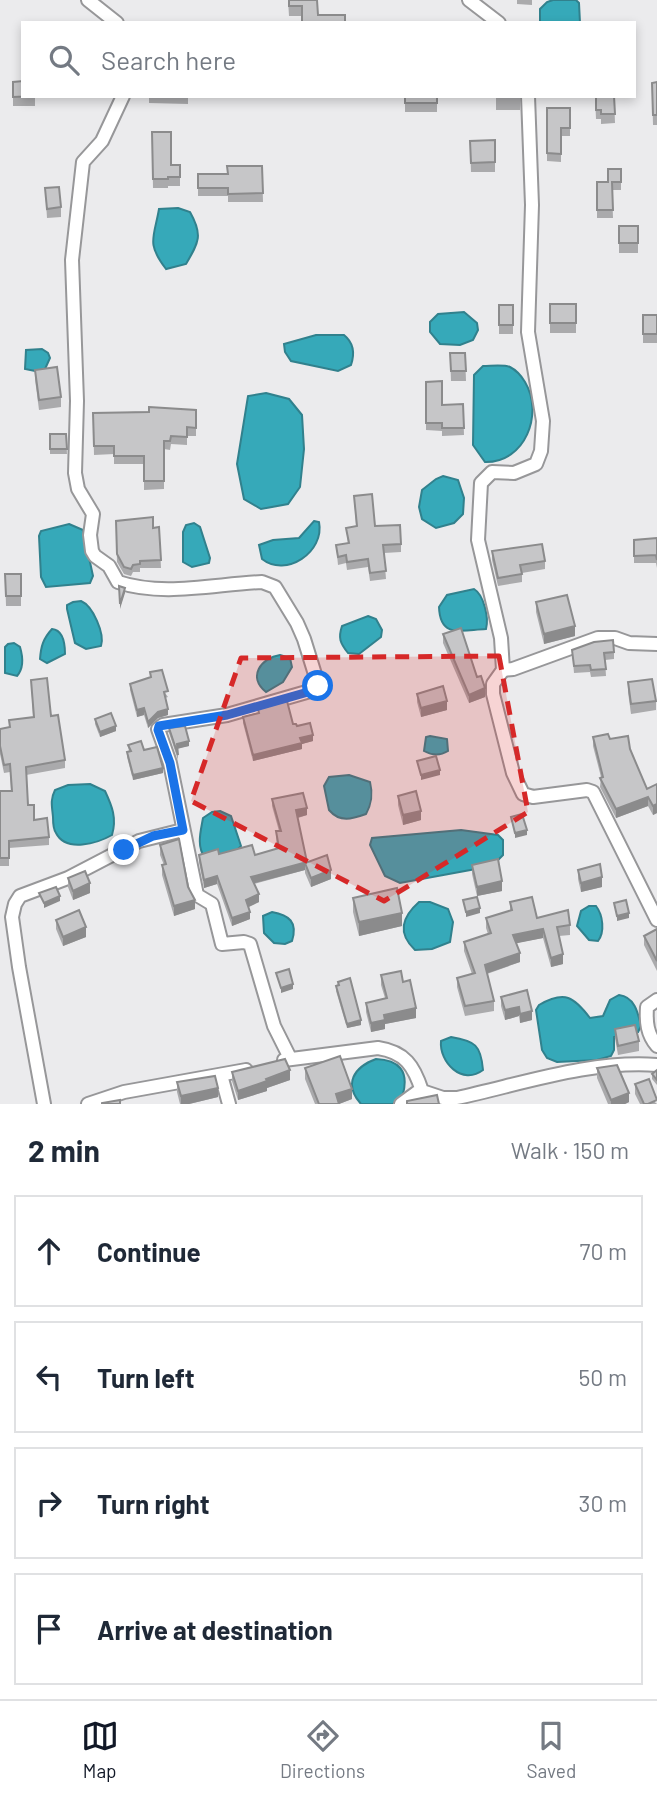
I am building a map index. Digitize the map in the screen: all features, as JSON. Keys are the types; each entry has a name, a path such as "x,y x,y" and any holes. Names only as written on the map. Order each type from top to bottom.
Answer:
{"street":[{"path":"88,0 114,21"},
{"path":"469,0 496,21"},
{"path":"122,98 103,141 83,162 72,260 77,401 75,473 78,489 93,514 90,535 92,551 109,566 118,582 134,587 163,589 262,582 275,587 304,639 318,684 317,689 227,715 159,726 158,730 170,763 197,895 212,904 222,944 250,944 274,1026 290,1058"},
{"path":"528,98 532,205 528,332 543,421 541,451 536,464 514,473 492,472 481,483 478,540 501,638 503,670 493,684 493,694 517,786 523,794 533,797 587,790 593,792 657,920"},
{"path":"503,670 513,669 598,638 657,644"},
{"path":"44,1104 17,955 12,918 15,904 20,896 68,878 139,841 183,830"},
{"path":"657,1000 647,1007 651,1039 657,1046"},
{"path":"88,1104 125,1098 290,1058 378,1048 394,1050 402,1055 422,1091 443,1098 457,1098 582,1070 629,1064 657,1065"},
{"path":"221,1075 229,1104"},
{"path":"401,1104 422,1091"}],"highlighted area":[{"path":"499,656 528,812 384,901 191,801 241,658"}],"water":[{"path":"576,0 579,3 580,21 540,21 540,9 547,2"},
{"path":"178,208 190,212 197,227 198,238 186,264 166,269 156,253 154,234 159,209"},
{"path":"464,312 477,323 478,330 473,340 460,345 440,344 430,332 430,322 438,314"},
{"path":"316,335 344,335 353,348 351,365 338,371 291,361 285,352 284,344"},
{"path":"42,349 50,358 45,369 25,369 26,350"},
{"path":"483,366 510,367 521,376 530,395 532,408 531,422 520,446 499,460 485,462 473,445 474,375"},
{"path":"266,393 289,399 302,415 304,449 300,487 288,504 261,509 244,499 237,464 248,396"},
{"path":"443,476 458,480 464,498 463,514 454,523 436,528 422,519 419,507 422,490"},
{"path":"314,521 319,522 316,543 302,559 282,565 262,559 259,545 273,540 299,538"},
{"path":"194,523 200,527 210,558 209,563 192,567 183,562 183,532 186,525"},
{"path":"69,524 83,530 93,576 90,583 46,587 41,577 39,536 41,531"},
{"path":"474,589 481,596 485,607 486,629 461,631 448,628 440,617 439,607 447,595"},
{"path":"81,601 90,608 97,621 101,646 86,649 75,643 67,605"},
{"path":"368,616 376,619 382,630 381,637 359,654 348,653 340,640 342,626"},
{"path":"52,629 61,635 65,654 47,663 40,659 41,650"},
{"path":"14,643 20,647 22,658 21,670 17,676 5,673 5,647"},
{"path":"280,655 290,658 292,667 283,682 266,692 260,686 257,674 262,664"},
{"path":"426,737 447,739 448,751 436,755 424,751"},
{"path":"349,775 370,782 370,806 366,814 351,818 337,817 329,810 324,786 329,777"},
{"path":"90,784 105,791 108,796 114,818 112,835 91,843 67,843 54,830 53,794 55,790 68,785"},
{"path":"220,811 231,816 241,846 234,853 205,857 200,843 203,818 212,812"},
{"path":"461,830 498,835 503,840 503,855 492,866 400,883 385,876 370,845 372,838"},
{"path":"419,902 430,902 448,909 453,922 450,942 432,949 415,950 409,944 404,925 409,913"},
{"path":"589,906 596,906 602,919 602,933 598,941 589,940 577,926 581,911"},
{"path":"272,912 291,920 294,929 292,941 285,944 274,943 264,933 263,916"},
{"path":"619,995 632,1002 641,1026 638,1032 614,1037 611,1056 597,1060 557,1062 547,1058 542,1050 536,1010 539,1005 556,998 568,998 579,1005 590,1018 603,1016 610,1000"},
{"path":"451,1037 466,1040 475,1046 481,1055 483,1070 467,1075 448,1064 441,1049 441,1041"},
{"path":"376,1059 396,1064 403,1073 403,1094 393,1104 361,1104 353,1090 352,1083 357,1071"}],"building":[{"path":"289,0 317,0 318,15 345,15 345,21 302,21 302,6 289,6"},
{"path":"21,81 21,97 13,97 13,82"},
{"path":"657,82 657,115 653,115 652,83"},
{"path":"405,98 437,98 437,103 405,103"},
{"path":"596,98 614,98 615,114 601,114 601,110 596,110"},
{"path":"547,108 570,108 570,128 561,128 561,154 547,153"},
{"path":"152,132 171,132 171,165 180,165 180,177 153,179"},
{"path":"495,140 495,162 471,163 470,141"},
{"path":"227,166 262,166 263,193 228,194 228,188 198,188 198,174 228,174"},
{"path":"608,169 621,169 621,182 612,182 613,210 597,210 597,182 608,182"},
{"path":"59,187 61,207 47,209 45,188"},
{"path":"619,226 638,226 638,243 619,243"},
{"path":"550,304 576,304 576,323 550,323"},
{"path":"499,305 513,305 513,325 499,325"},
{"path":"643,315 657,315 657,334 643,334"},
{"path":"450,353 465,353 466,371 451,371"},
{"path":"57,367 61,397 39,400 35,370"},
{"path":"442,381 442,405 463,404 464,428 442,428 442,423 426,423 426,382"},
{"path":"149,407 196,410 196,428 187,427 187,437 171,436 170,441 164,441 164,481 144,481 144,456 114,456 114,446 94,446 93,413 149,412"},
{"path":"50,434 66,434 67,449 50,449"},
{"path":"372,494 375,526 400,525 401,544 383,545 386,571 370,573 368,559 347,562 346,555 338,557 336,545 349,543 346,528 357,526 354,496"},
{"path":"153,517 153,528 159,527 161,560 140,561 140,564 133,565 131,569 124,567 117,554 116,521"},
{"path":"657,538 657,560 656,555 634,556 634,540"},
{"path":"542,544 545,561 520,565 522,574 498,578 492,551"},
{"path":"5,574 21,574 21,596 6,596"},
{"path":"119,586 125,588 120,604"},
{"path":"567,595 575,626 544,634 536,602"},
{"path":"461,628 477,677 481,676 485,688 469,695 443,634"},
{"path":"613,640 614,652 604,653 606,669 591,670 590,665 574,666 572,650 594,642"},
{"path":"162,670 168,691 164,692 168,709 158,712 148,722 144,708 137,710 130,684 151,677 150,672"},
{"path":"47,678 51,716 58,715 65,760 26,767 28,805 34,805 34,820 47,818 49,837 9,841 9,858 0,858 0,791 12,791 10,764 4,765 0,746 0,729 10,727 9,720 34,717 31,680"},
{"path":"652,679 656,701 631,704 628,682"},
{"path":"443,686 447,701 421,708 417,694"},
{"path":"287,701 293,724 297,726 310,723 313,735 300,738 302,743 253,755 243,717 259,713 258,709"},
{"path":"111,713 116,726 100,732 95,719"},
{"path":"185,726 189,741 177,744 178,755 169,728"},
{"path":"608,734 610,739 628,736 630,749 647,789 657,784 657,804 653,806 648,797 616,809 600,778 603,777 593,737"},
{"path":"141,741 144,750 157,747 163,768 133,775 127,752 131,751 128,745"},
{"path":"436,756 440,770 421,775 417,761"},
{"path":"416,791 421,811 403,815 398,796"},
{"path":"303,793 307,808 296,810 307,862 251,877 259,894 246,900 250,912 232,918 217,876 204,880 199,855 218,849 219,854 252,845 255,855 279,848 276,831 281,831 272,799"},
{"path":"522,814 527,830 515,833 511,817"},
{"path":"179,839 188,887 195,900 174,906 162,865 166,864 160,845"},
{"path":"327,855 331,870 311,878 305,863"},
{"path":"498,859 502,881 477,887 472,865"},
{"path":"600,864 602,877 581,883 578,870"},
{"path":"85,871 90,883 73,891 68,878"},
{"path":"56,887 60,896 44,903 39,893"},
{"path":"397,888 402,913 359,922 353,898"},
{"path":"477,897 480,908 466,912 463,900"},
{"path":"532,897 537,918 568,910 570,925 557,927 563,954 551,958 543,929 513,935 520,953 485,965 494,1001 465,1006 457,978 475,973 464,942 491,933 486,918 512,910 510,902"},
{"path":"626,900 629,913 617,916 614,903"},
{"path":"79,910 86,927 63,937 56,920"},
{"path":"657,929 657,961 644,936"},
{"path":"289,969 293,984 281,988 276,973"},
{"path":"401,971 403,982 410,980 416,1008 384,1015 385,1020 371,1023 366,1003 387,998 381,975"},
{"path":"350,978 361,1020 347,1024 336,986 339,985 338,982"},
{"path":"527,990 532,1011 520,1014 519,1007 505,1010 501,997"},
{"path":"635,1025 639,1041 618,1046 615,1029"},
{"path":"340,1056 352,1089 336,1094 339,1104 319,1104 305,1068"},
{"path":"285,1059 290,1070 238,1091 232,1072"},
{"path":"617,1065 629,1093 611,1100 597,1068"},
{"path":"215,1076 218,1088 181,1096 177,1082"},
{"path":"649,1079 657,1100 644,1104 635,1084"},
{"path":"437,1095 439,1104 407,1104 407,1101"},
{"path":"120,1100 120,1104 102,1104 102,1103"}],"route":[{"path":"124,850 153,836 183,830 170,763 159,726 227,715 315,690 318,686"}]}
